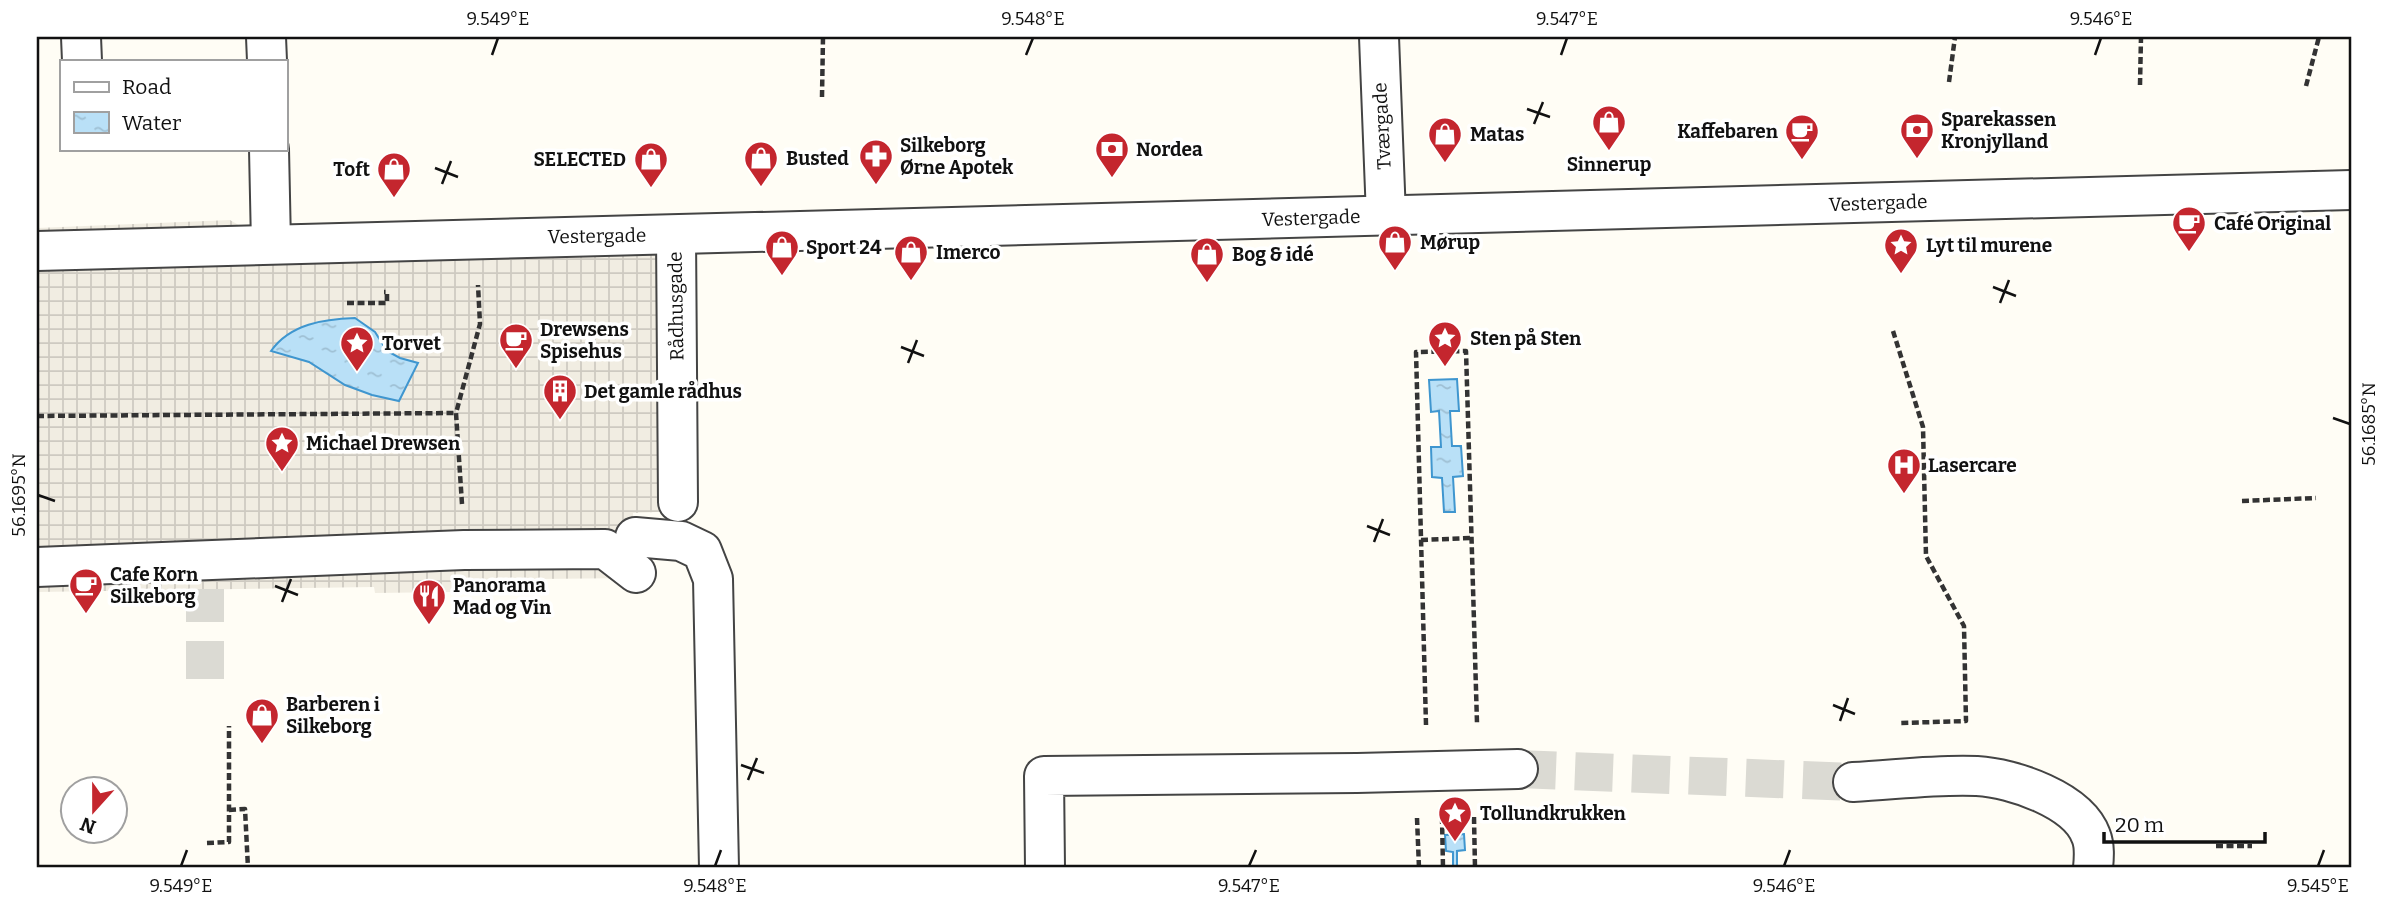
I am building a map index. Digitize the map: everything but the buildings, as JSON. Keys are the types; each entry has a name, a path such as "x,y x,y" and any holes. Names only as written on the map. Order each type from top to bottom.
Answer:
{"street":[{"path":"81,37 82,60"},
{"path":"266,37 267,60"},
{"name":"Tværgade","path":"1378,37 1386,216"},
{"path":"37,251 271,244 269,150"},
{"name":"Vestergade","path":"271,244 2351,190"},
{"name":"Rådhusgade","path":"676,235 678,502"},
{"path":"37,567 205,575 464,550 605,549 635,555 681,541 702,551 713,579 719,868"},
{"path":"1045,868 1044,776 1518,769"},
{"path":"1853,782 1979,776 2039,792 2059,802 2082,820 2094,847 2093,868"}],"path":[{"path":"822,97 823,37"},
{"path":"1949,82 1955,37"},
{"path":"2140,85 2141,37"},
{"path":"2306,86 2319,37"},
{"path":"462,511 456,413 480,324 476,239"},
{"path":"347,303 387,303 387,292 376,292"},
{"path":"1893,331 1923,427 1926,556 1964,626 1966,722 1900,723"},
{"path":"1437,335 1437,352"},
{"path":"1426,712 1416,352 1466,351 1471,538 1462,770"},
{"path":"37,416 456,413"},
{"path":"2242,501 2316,498"},
{"path":"1421,540 1471,538"},
{"path":"207,843 229,842 229,726"},
{"path":"229,810 245,809 248,868"},
{"path":"2216,846 2252,846"}],"shaded area":[{"name":"Torvet","path":"230,220 271,244 676,235 679,511 633,513 636,578 538,579 538,591 375,593 374,587 37,592 37,228"}],"water":[{"path":"355,318 375,332 387,351 418,363 399,401 345,385 309,362 271,351 298,329 320,322"},
{"path":"1457,379 1459,411 1450,411 1452,446 1461,446 1463,476 1453,477 1455,512 1444,512 1442,478 1432,477 1431,447 1441,447 1439,411 1431,412 1429,380"},
{"path":"1464,834 1465,850 1457,851 1457,868 1453,868 1453,852 1446,851 1445,835"}],"tunnel":[{"path":"205,589 205,679"},
{"path":"1518,769 1853,782"}],"place":[{"name":"Sinnerup","path":"1609,152"},
{"name":"Sparekassen Kronjylland","path":"1917,160"},
{"name":"Kaffebaren","path":"1802,161"},
{"name":"Matas","path":"1445,164"},
{"name":"Nordea","path":"1112,179"},
{"name":"Silkeborg Ørne Apotek","path":"876,186"},
{"name":"Busted","path":"761,188"},
{"name":"SELECTED","path":"651,189"},
{"name":"Toft","path":"394,199"},
{"name":"Café Original","path":"2189,253"},
{"name":"Mørup","path":"1395,272"},
{"name":"Lyt til murene","path":"1901,275"},
{"name":"Sport 24","path":"782,277"},
{"name":"Imerco","path":"911,282"},
{"name":"Bog & idé","path":"1207,284"},
{"name":"Sten på Sten","path":"1445,368"},
{"name":"Drewsens Spisehus","path":"516,370"},
{"name":"Torvet","path":"357,373"},
{"name":"Det gamle rådhus","path":"560,421"},
{"name":"Michael Drewsen","path":"282,473"},
{"name":"Lasercare","path":"1904,495"},
{"name":"Cafe Korn Silkeborg","path":"86,615"},
{"name":"Panorama Mad og Vin","path":"429,626"},
{"name":"Barberen i Silkeborg","path":"262,745"},
{"name":"Tollundkrukken","path":"1455,843"}]}
